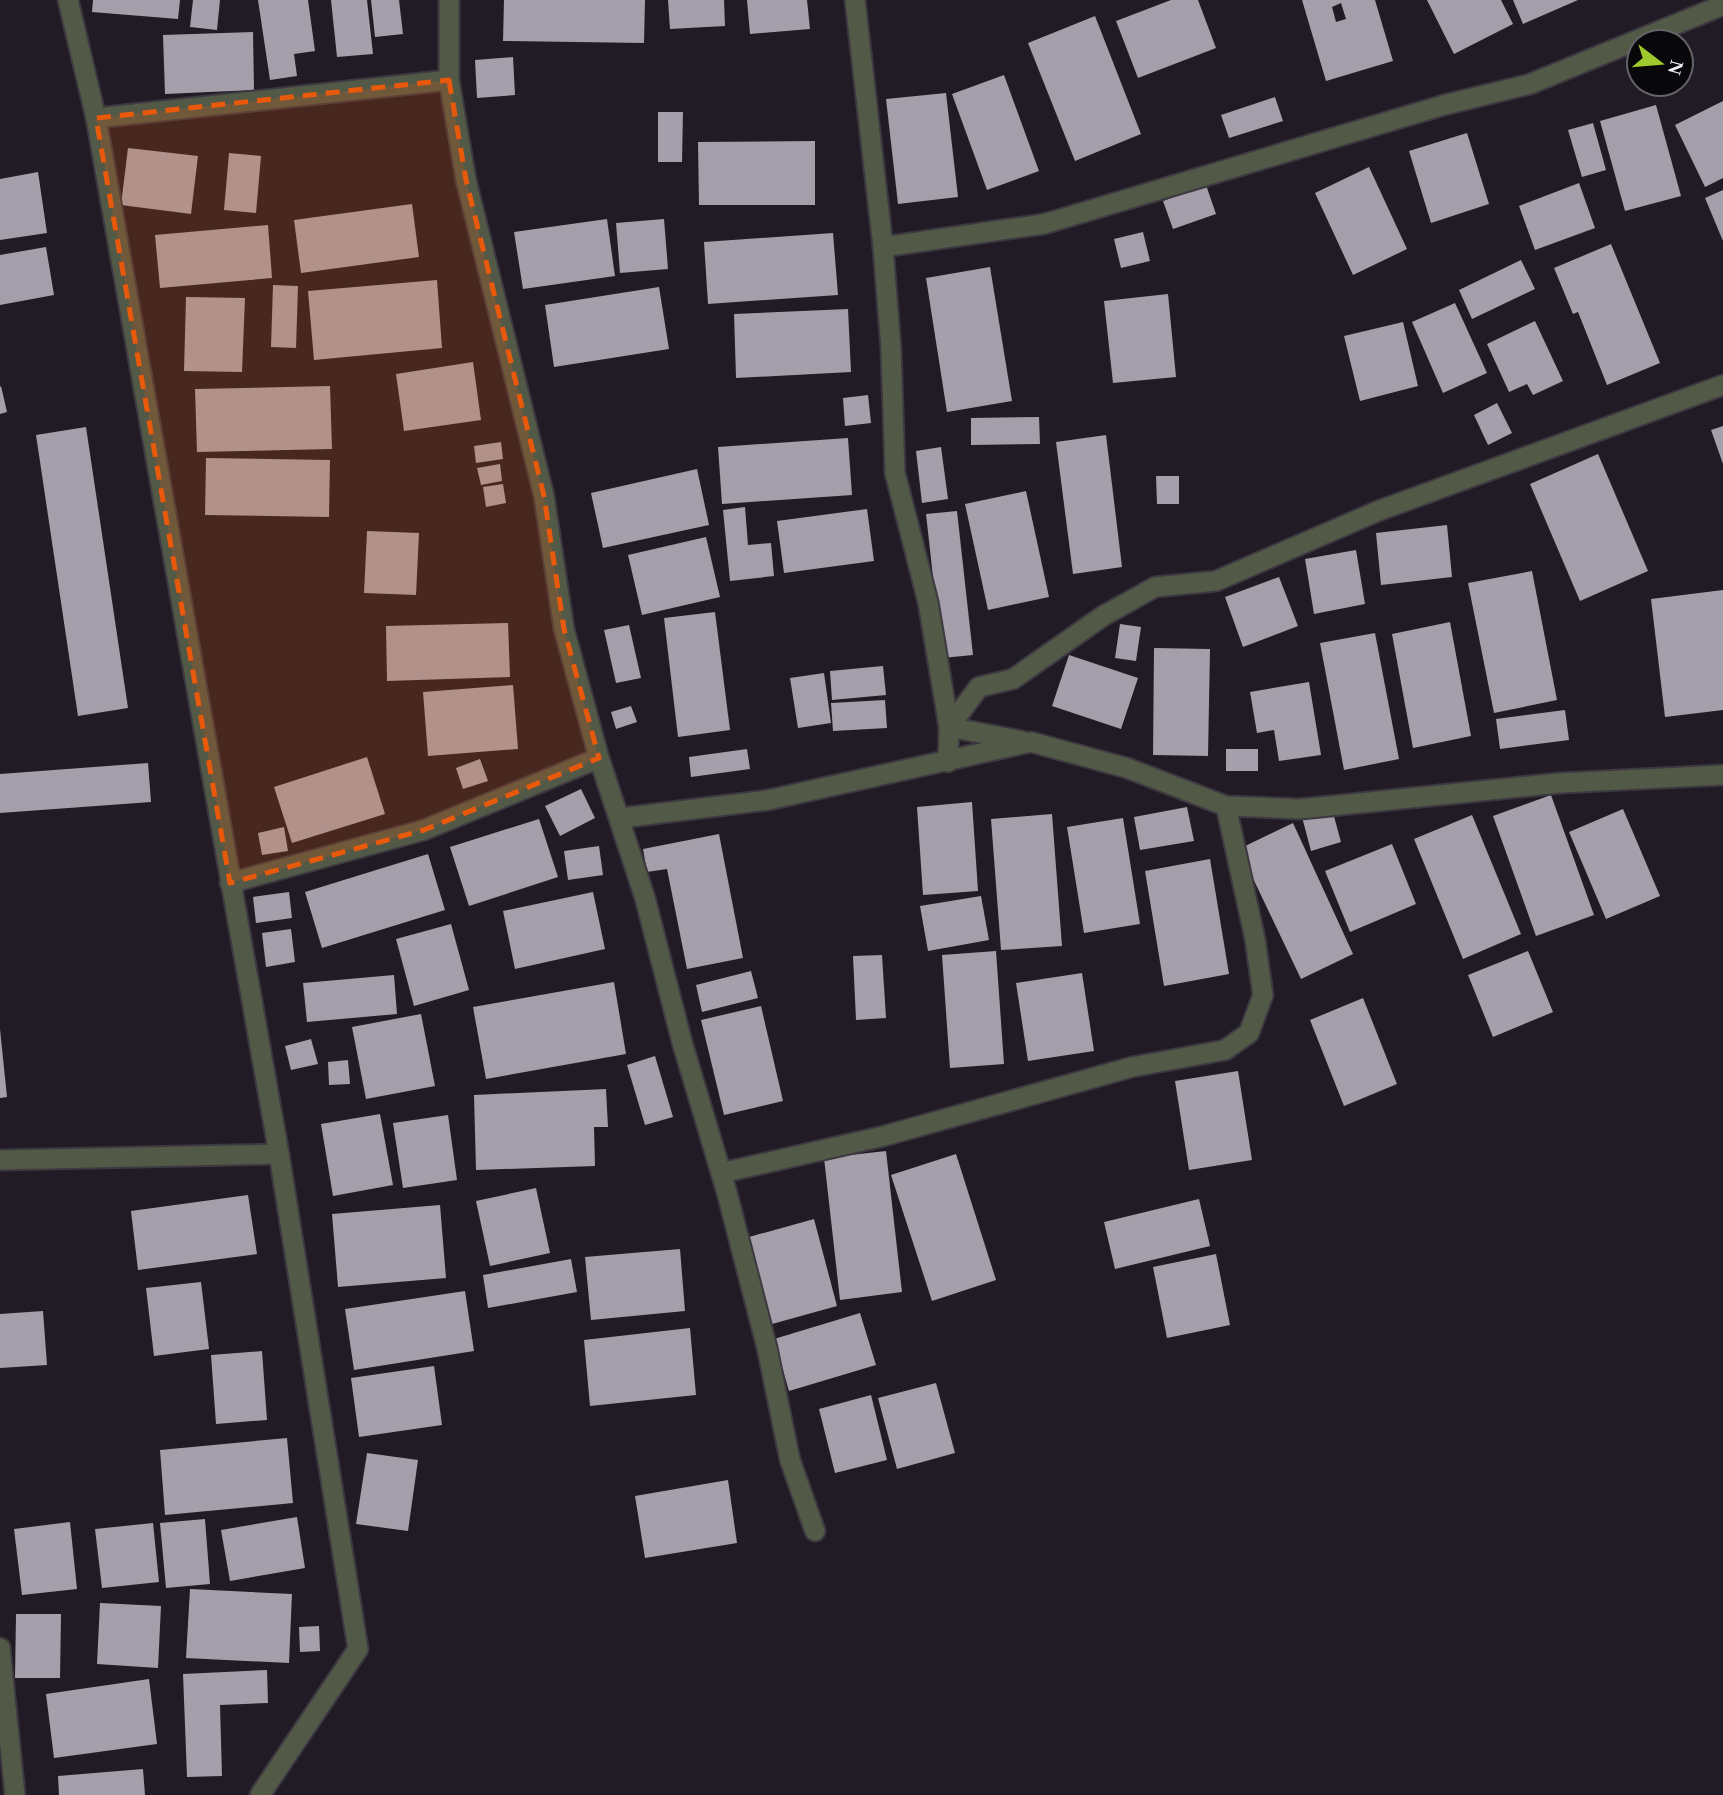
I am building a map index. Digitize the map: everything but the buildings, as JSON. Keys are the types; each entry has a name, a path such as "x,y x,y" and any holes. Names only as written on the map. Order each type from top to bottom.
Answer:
{"street":[{"path":"68,0 96,118 279,1153 358,1649 260,1795"},
{"path":"449,0 449,80 466,180 544,496 564,629 599,758 621,818 681,1042 722,1173 767,1348 790,1460 814,1531"},
{"path":"855,0 883,247 891,349 895,473 928,602 949,727 948,762"},
{"path":"883,247 1044,224 1444,105 1531,84 1723,5"},
{"path":"96,118 449,80"},
{"path":"949,727 979,687 1013,679 1103,616 1155,587 1216,581 1377,511 1723,385"},
{"path":"949,727 1031,742 1127,768 1226,806 1300,810 1560,783 1723,775"},
{"path":"621,818 768,800 1031,742"},
{"path":"230,883 424,830 599,758"},
{"path":"722,1173 884,1136 1132,1066 1226,1050 1249,1033 1263,995 1255,939 1226,806"},
{"path":"0,1160 279,1153"},
{"path":"0,1648 15,1795"}],"highlighted area":[{"path":"449,80 466,180 544,496 564,629 599,758 424,830 230,883 96,118"}]}
